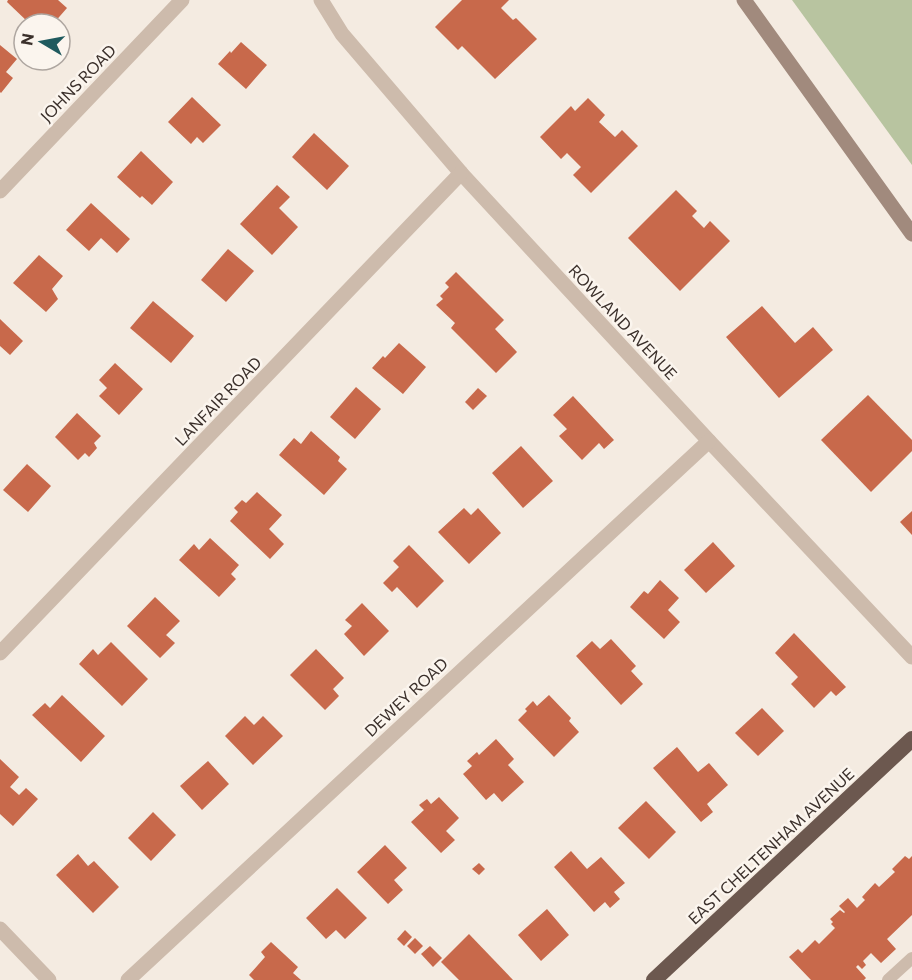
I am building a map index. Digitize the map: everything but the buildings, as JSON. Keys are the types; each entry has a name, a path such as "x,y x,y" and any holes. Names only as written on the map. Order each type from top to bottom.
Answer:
{"highway":[{"name":"EAST CHELTENHAM AVENUE","path":"654,980 912,739"}],"main road":[{"path":"744,0 912,234"}],"street":[{"name":"JOHNS ROAD","path":"0,191 182,0"},
{"name":"ROWLAND AVENUE","path":"321,0 342,34 461,173 912,657"},
{"name":"LANFAIR ROAD","path":"0,653 461,173"},
{"name":"DEWEY ROAD","path":"128,980 709,441"},
{"path":"0,928 49,980"}],"lane":[{"path":"888,980 912,958"}],"green space":[{"path":"792,0 912,0 912,165"}]}
